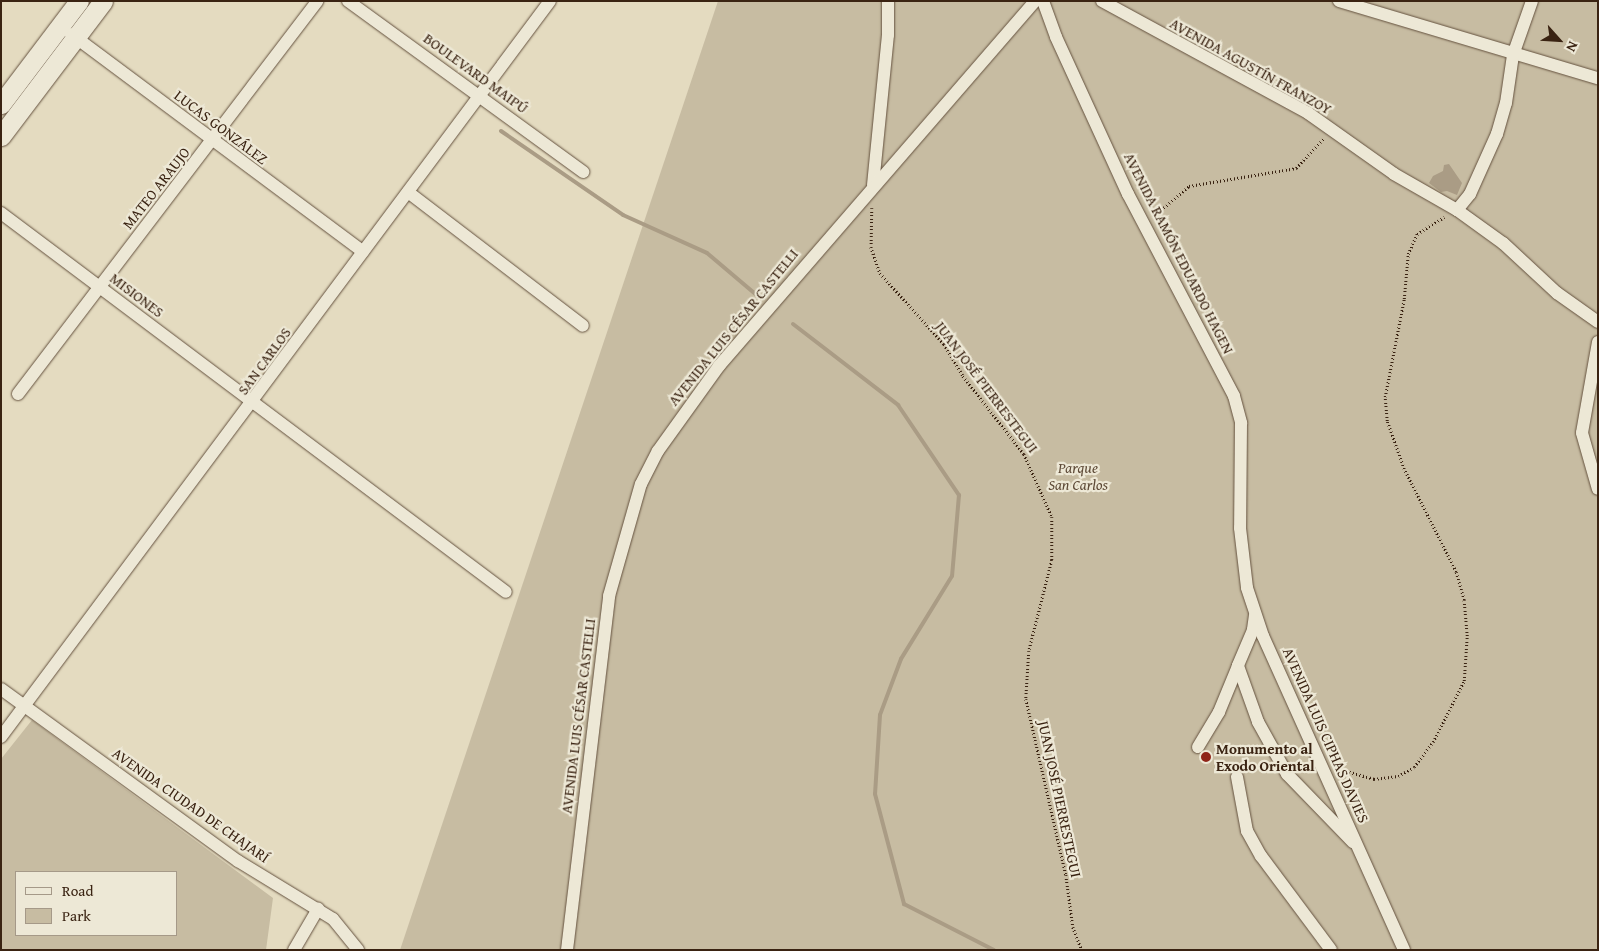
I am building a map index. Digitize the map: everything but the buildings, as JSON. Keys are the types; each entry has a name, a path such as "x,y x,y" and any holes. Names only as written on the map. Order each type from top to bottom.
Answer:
{"main road":[{"path":"1,104 79,1"},
{"path":"1,136 77,38 103,1"}],"street":[{"name":"MATEO ARAUJO","path":"18,394 317,1"},
{"name":"BOULEVARD MAIPÚ","path":"348,1 583,172"},
{"name":"SAN CARLOS","path":"1,737 253,404 363,252 550,1"},
{"path":"873,187 888,35 888,1"},
{"name":"AVENIDA LUIS CÉSAR CASTELLI","path":"567,950 609,596 641,484 674,426 719,366 1035,1"},
{"name":"AVENIDA RAMÓN EDUARDO HAGEN","path":"1043,1 1056,37 1144,225 1234,396 1241,423 1240,528"},
{"name":"AVENIDA AGUSTÍN FRANZOY","path":"1102,1 1308,113 1394,174 1457,210 1504,243 1557,293 1598,322"},
{"path":"1339,1 1513,55 1598,78"},
{"path":"1457,210 1470,194 1496,134 1506,104 1513,55 1532,1"},
{"name":"LUCAS GONZÁLEZ","path":"61,26 212,141 363,252"},
{"path":"408,192 583,326"},
{"name":"MISIONES","path":"1,213 506,592"},
{"path":"1598,342 1582,433 1598,489"},
{"name":"AVENIDA LUIS CIPHAS DAVIES","path":"1240,528 1247,588 1263,636 1323,764 1404,950"},
{"path":"1198,747 1220,712 1253,630 1256,615 1247,588"},
{"path":"1238,666 1258,722 1287,774 1360,849"},
{"name":"AVENIDA CIUDAD DE CHAJARÍ","path":"1,689 238,861 318,909 333,920 358,950"},
{"path":"1237,777 1247,831 1261,856 1331,950"},
{"path":"294,950 318,909"}],"path":[{"path":"1144,225 1189,186 1296,168 1331,130"},
{"name":"JUAN JOSÉ PIERRESTEGUI","path":"873,205 869,224 871,247 880,273 944,344 963,376 1024,454 1052,517 1052,560 1029,651 1026,699 1066,874 1073,927 1082,950"},
{"path":"1323,764 1374,779 1398,776 1414,767 1433,742 1464,681 1467,636 1456,572 1404,469 1387,421 1385,397 1404,299 1408,254 1416,234 1457,210"}],"green space":[{"name":"Parque San Carlos","path":"718,1 1598,1 1598,950 400,950"},
{"path":"32,720 273,898 266,950 1,950 1,759"}],"shaded area":[{"path":"1449,164 1462,183 1457,195 1447,191 1441,192 1429,183 1433,176 1443,171 1444,165"}],"waterway":[{"path":"501,131 623,215 707,253 760,298"},
{"path":"793,324 898,405 959,495 952,576 901,659 880,715 875,794 904,904 994,950"}],"place":[{"name":"Monumento al Exodo Oriental","path":"1206,757"}]}
